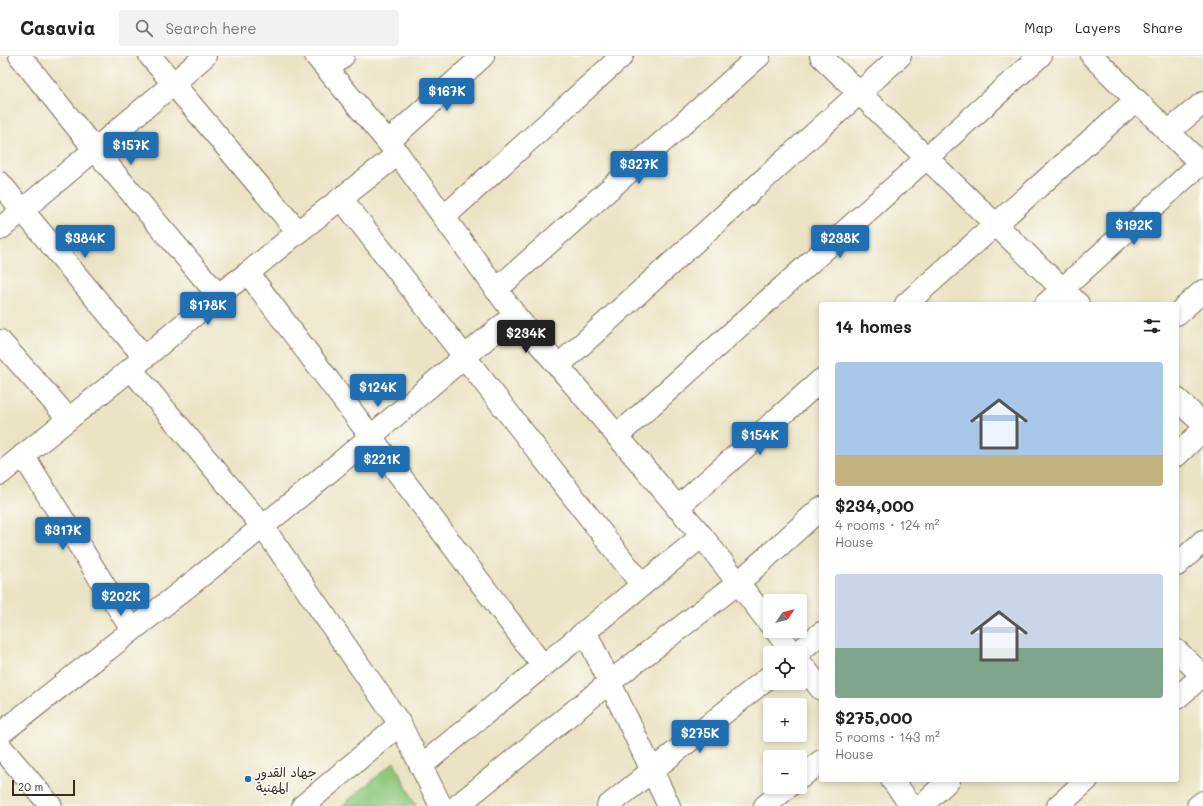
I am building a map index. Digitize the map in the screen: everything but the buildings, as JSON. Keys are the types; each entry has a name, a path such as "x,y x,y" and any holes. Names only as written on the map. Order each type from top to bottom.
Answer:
{"street":[{"path":"20,56 95,150 218,296"},
{"path":"150,56 298,232"},
{"path":"0,229 205,56"},
{"path":"0,474 218,296 341,198 393,148 483,56"},
{"path":"444,217 622,56"},
{"path":"496,290 759,56"},
{"path":"821,56 1076,302"},
{"path":"558,366 900,56"},
{"path":"617,436 1040,56"},
{"path":"1048,302 1202,165 1092,56"},
{"path":"329,61 515,315 702,536 763,615"},
{"path":"908,302 1136,100"},
{"path":"1168,132 1203,102"},
{"path":"0,183 23,210 137,363 263,527 400,724 441,806"},
{"path":"341,198 642,585"},
{"path":"248,273 543,666"},
{"path":"1179,312 1203,291"},
{"path":"0,734 263,527 371,437 464,356 515,315"},
{"path":"0,341 68,418"},
{"path":"677,508 819,382"},
{"path":"1179,401 1203,424"},
{"path":"1179,453 1203,430"},
{"path":"23,455 132,630"},
{"path":"457,806 610,682 738,583 819,510"},
{"path":"421,766 702,536"},
{"path":"1179,563 1203,541"},
{"path":"585,631 669,806"},
{"path":"806,646 819,635"},
{"path":"781,638 788,646"},
{"path":"1179,653 1203,675 1179,696"},
{"path":"807,671 819,687"},
{"path":"608,806 763,682"},
{"path":"303,806 400,724"},
{"path":"0,746 51,806"},
{"path":"807,772 819,763"},
{"path":"894,782 912,806"},
{"path":"921,806 947,782"},
{"path":"1058,806 1084,782"},
{"path":"765,806 780,794"},
{"path":"1198,806 1203,802"}],"green space":[{"path":"394,762 416,806 342,806"}],"place":[{"name":"جهاد القدور المهنية","path":"248,779"}]}
